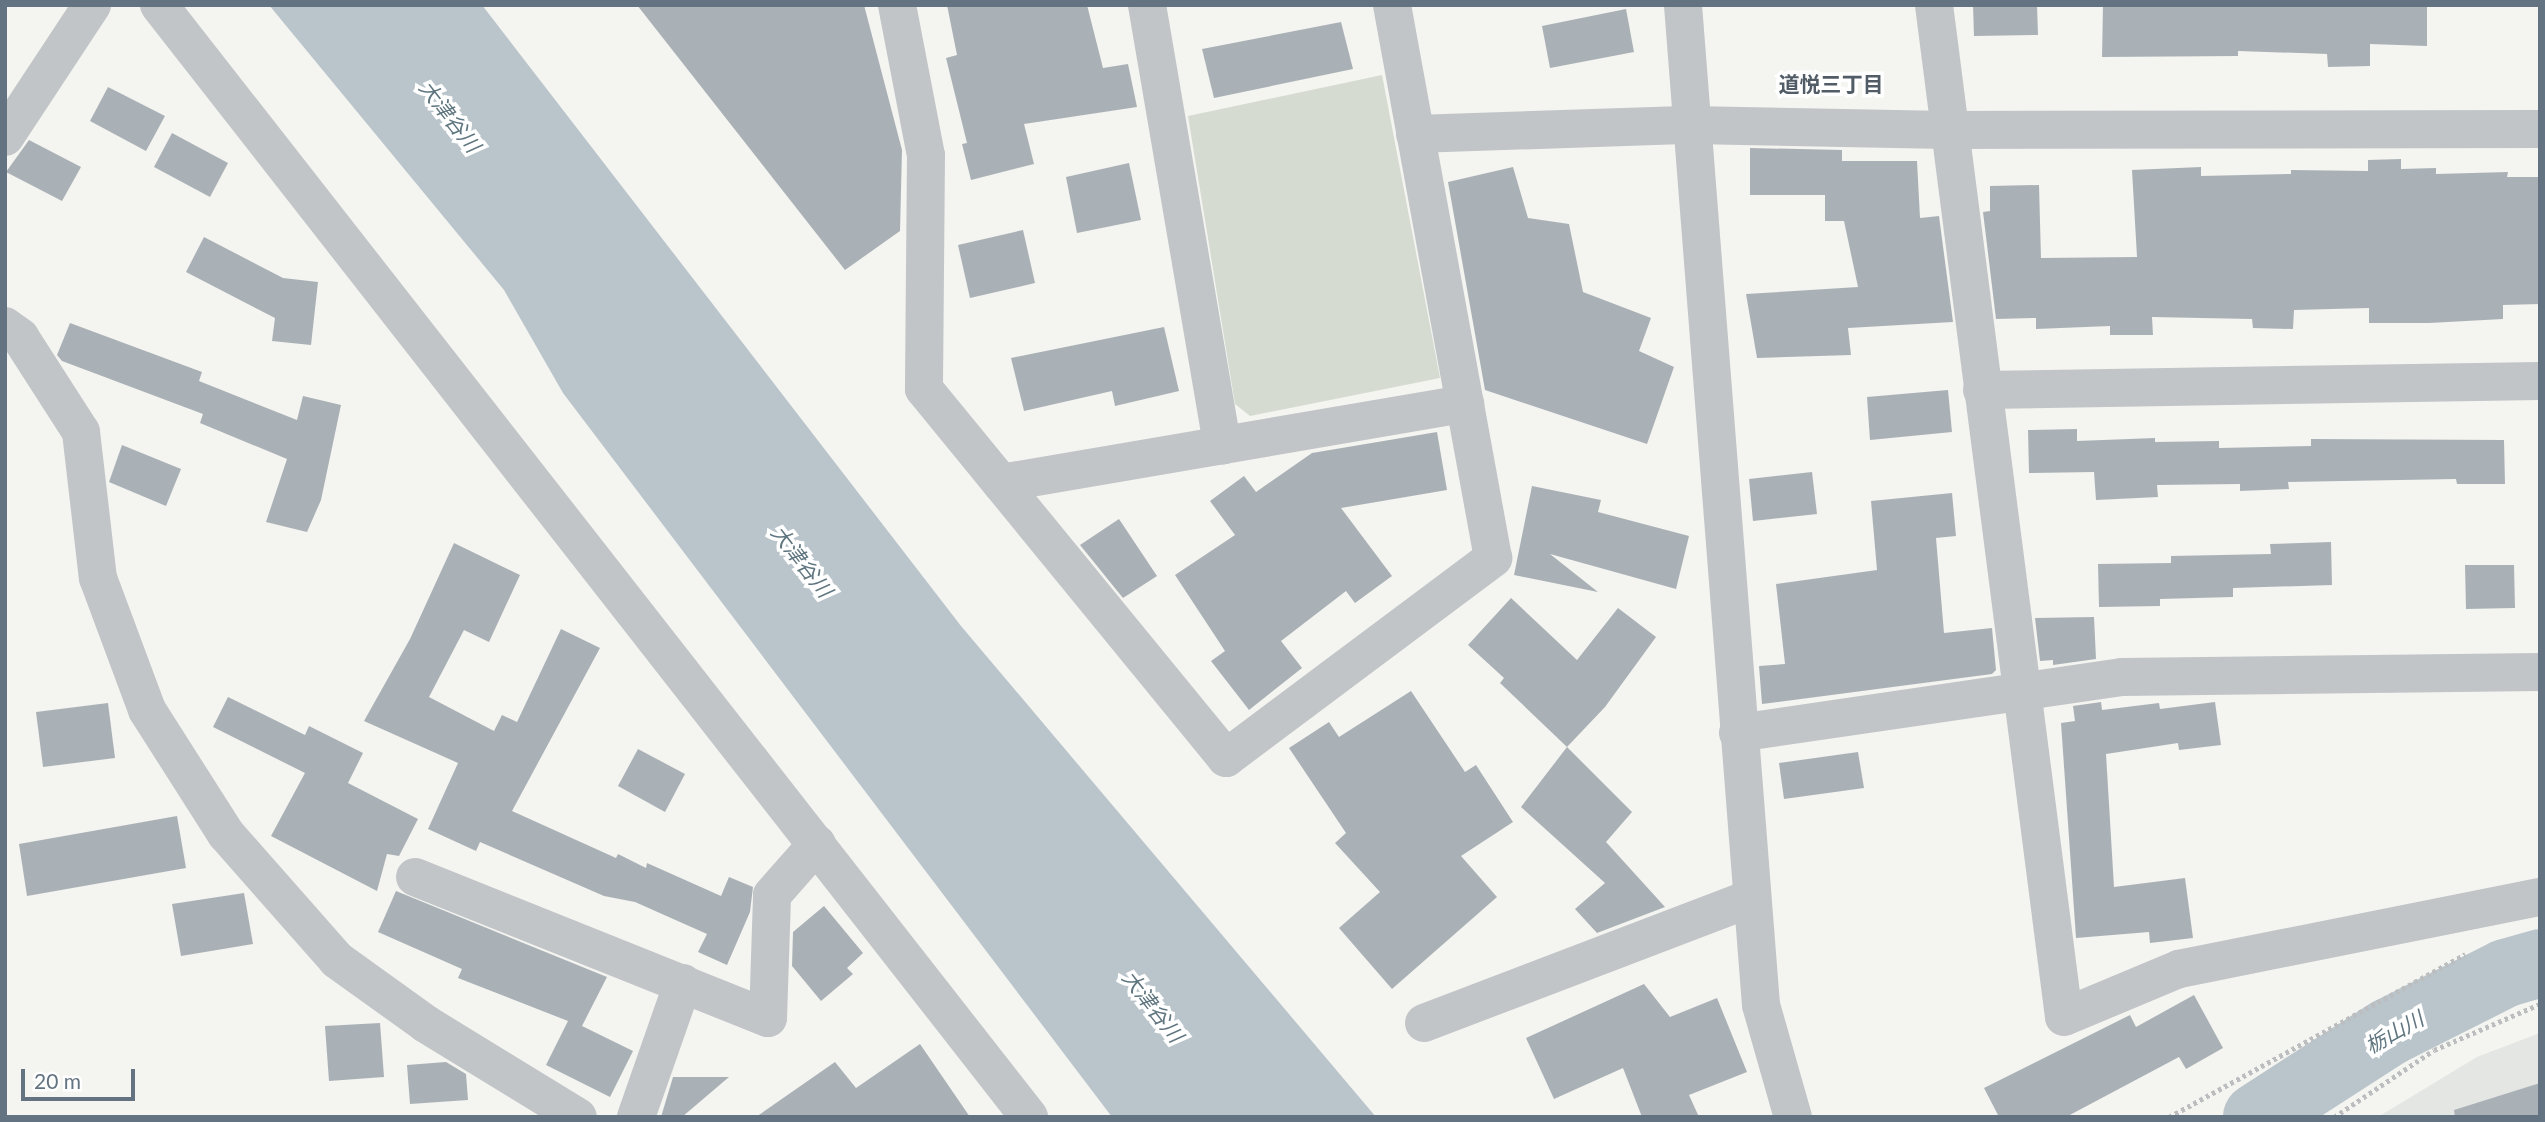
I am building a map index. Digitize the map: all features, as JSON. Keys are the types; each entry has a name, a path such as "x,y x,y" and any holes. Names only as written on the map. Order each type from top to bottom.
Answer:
{"street":[{"path":"5,137 92,5"},
{"path":"159,5 1029,1117"},
{"path":"897,5 926,155 923,389 1226,758 1493,558 1392,5"},
{"path":"1147,5 1222,446"},
{"path":"1683,5 1761,1005 1793,1117"},
{"path":"1934,5 1947,130 2064,1017 2179,969 2540,897"},
{"path":"1415,134 1691,125 1947,130 2540,129"},
{"path":"5,326 20,337 81,432 98,578 147,710 226,834 337,960 426,1024 578,1117"},
{"path":"1982,390 2540,381"},
{"path":"1001,483 1465,404"},
{"path":"1738,733 2122,677 2540,673"},
{"path":"415,877 768,1018 772,895 817,844"},
{"path":"1424,1023 1751,898"},
{"path":"636,1117 683,984"}],"path":[{"path":"2169,1117 2444,962 2479,949"},
{"path":"2334,1117 2434,1050 2540,1004"}],"shaded area":[{"path":"1382,75 1440,378 1250,416 1235,404 1188,116"},
{"path":"2540,1033 2540,1117 2378,1117 2477,1057"}],"water":[{"name":"大津谷川","path":"269,5 482,5 961,626 1376,1117 1112,1117 563,393 504,290"}],"building":[{"path":"637,5 864,5 902,150 900,231 845,270"},
{"path":"947,5 1087,5 1103,68 1128,64 1137,107 1024,124 1034,164 971,180 962,144 967,143 946,58 957,55"},
{"path":"1973,5 2037,5 2038,35 1974,36"},
{"path":"2103,5 2427,5 2427,46 2370,44 2370,66 2328,67 2327,54 2238,51 2238,56 2102,57"},
{"path":"1626,9 1634,52 1550,68 1542,26"},
{"path":"1341,22 1353,69 1214,98 1202,49"},
{"path":"108,87 165,116 146,151 90,121"},
{"path":"172,133 228,163 210,197 154,167"},
{"path":"29,140 81,167 62,201 6,172"},
{"path":"1750,148 1842,150 1842,161 1917,161 1920,218 1939,216 1953,322 1848,328 1851,355 1757,358 1746,294 1858,287 1844,221 1825,221 1825,195 1750,195"},
{"path":"2401,159 2401,169 2436,168 2436,174 2508,172 2507,177 2540,177 2540,304 2503,305 2503,319 2429,323 2369,323 2369,308 2294,310 2293,329 2253,328 2252,319 2152,317 2153,335 2110,335 2110,326 2036,329 2036,318 1996,319 1983,212 1990,211 1990,186 2039,185 2041,258 2137,257 2132,170 2201,167 2201,176 2291,174 2291,170 2368,171 2368,160"},
{"path":"1129,163 1141,220 1077,233 1066,177"},
{"path":"1513,167 1528,218 1569,224 1583,292 1651,318 1639,351 1674,367 1647,444 1485,390 1448,182"},
{"path":"1023,230 1035,283 970,298 958,245"},
{"path":"204,237 283,278 318,282 311,345 272,341 275,318 186,272"},
{"path":"70,323 202,372 199,381 297,420 303,396 341,405 321,500 307,532 266,522 287,459 200,423 203,414 62,361 57,355"},
{"path":"1164,327 1179,391 1115,406 1112,391 1024,411 1011,358"},
{"path":"1948,390 1952,432 1870,440 1867,397"},
{"path":"2077,429 2077,441 2155,438 2155,442 2219,441 2219,448 2311,446 2311,439 2504,440 2505,484 2457,484 2456,479 2288,482 2289,489 2240,491 2240,484 2157,485 2158,497 2096,500 2094,472 2029,473 2028,430"},
{"path":"1437,432 1447,490 1341,508 1392,576 1355,603 1346,591 1281,641 1302,668 1249,710 1211,661 1225,651 1175,575 1235,535 1210,501 1244,476 1256,492 1312,453"},
{"path":"122,445 181,469 166,506 109,482"},
{"path":"1812,472 1817,514 1753,521 1749,479"},
{"path":"1532,486 1601,500 1598,512 1689,536 1676,589 1550,554 1598,592 1514,575"},
{"path":"1952,493 1956,536 1936,538 1944,633 1992,628 1996,670 1992,674 1762,704 1759,666 1785,664 1776,584 1877,570 1871,501"},
{"path":"1119,519 1157,576 1123,598 1080,545"},
{"path":"2331,542 2332,585 2233,588 2233,597 2160,599 2160,606 2099,607 2098,564 2171,563 2171,556 2271,554 2270,544"},
{"path":"454,543 520,575 489,642 464,630 429,697 494,731 502,715 517,722 561,629 600,648 512,811 616,858 618,854 646,868 647,863 721,896 729,877 753,887 750,912 727,965 698,952 707,934 635,902 604,896 480,842 476,851 428,829 458,763 364,721 410,639"},
{"path":"2465,565 2514,565 2515,608 2466,609"},
{"path":"1511,598 1577,660 1618,608 1656,637 1605,707 1567,747 1500,683 1504,678 1468,645"},
{"path":"2094,617 2096,659 2053,665 2053,660 2040,661 2035,618"},
{"path":"1411,691 1465,772 1476,765 1513,822 1461,856 1497,897 1392,989 1339,928 1380,892 1335,843 1346,833 1289,748 1329,722 1339,737"},
{"path":"228,697 305,735 309,726 363,753 348,783 418,819 399,856 387,854 377,891 271,836 305,773 213,727"},
{"path":"2101,702 2102,710 2159,703 2160,709 2215,702 2221,745 2179,750 2178,743 2106,754 2114,887 2185,878 2193,938 2150,943 2149,932 2076,938 2061,723 2075,721 2073,706"},
{"path":"108,703 115,758 43,767 36,712"},
{"path":"1567,747 1632,812 1606,842 1665,907 1597,933 1575,909 1605,883 1521,807"},
{"path":"638,749 685,774 665,812 618,786"},
{"path":"1858,752 1864,788 1784,799 1779,763"},
{"path":"177,816 186,868 27,896 19,844"},
{"path":"396,891 607,977 582,1026 633,1051 610,1097 546,1065 568,1021 458,978 462,969 378,932"},
{"path":"244,893 253,944 181,956 172,904"},
{"path":"824,906 863,953 847,968 853,974 821,1001 792,966 793,932"},
{"path":"1644,984 1670,1017 1717,998 1747,1072 1689,1095 1699,1117 1642,1117 1623,1068 1554,1099 1526,1038"},
{"path":"2194,995 2223,1048 2186,1069 2179,1057 2066,1117 1999,1117 1984,1088 2130,1015 2136,1027"},
{"path":"380,1023 384,1077 329,1081 325,1026"},
{"path":"920,1044 970,1117 756,1117 835,1062 856,1088"},
{"path":"446,1062 466,1074 468,1100 410,1104 407,1065"},
{"path":"673,1077 729,1077 682,1117 661,1117"},
{"path":"2540,1083 2540,1117 2455,1117 2454,1110"}],"waterway":[{"name":"栃山川","path":"2257,1117 2389,1032 2506,973 2540,963"}],"district":[{"name":"道悦三丁目","path":"1831,84"}]}
